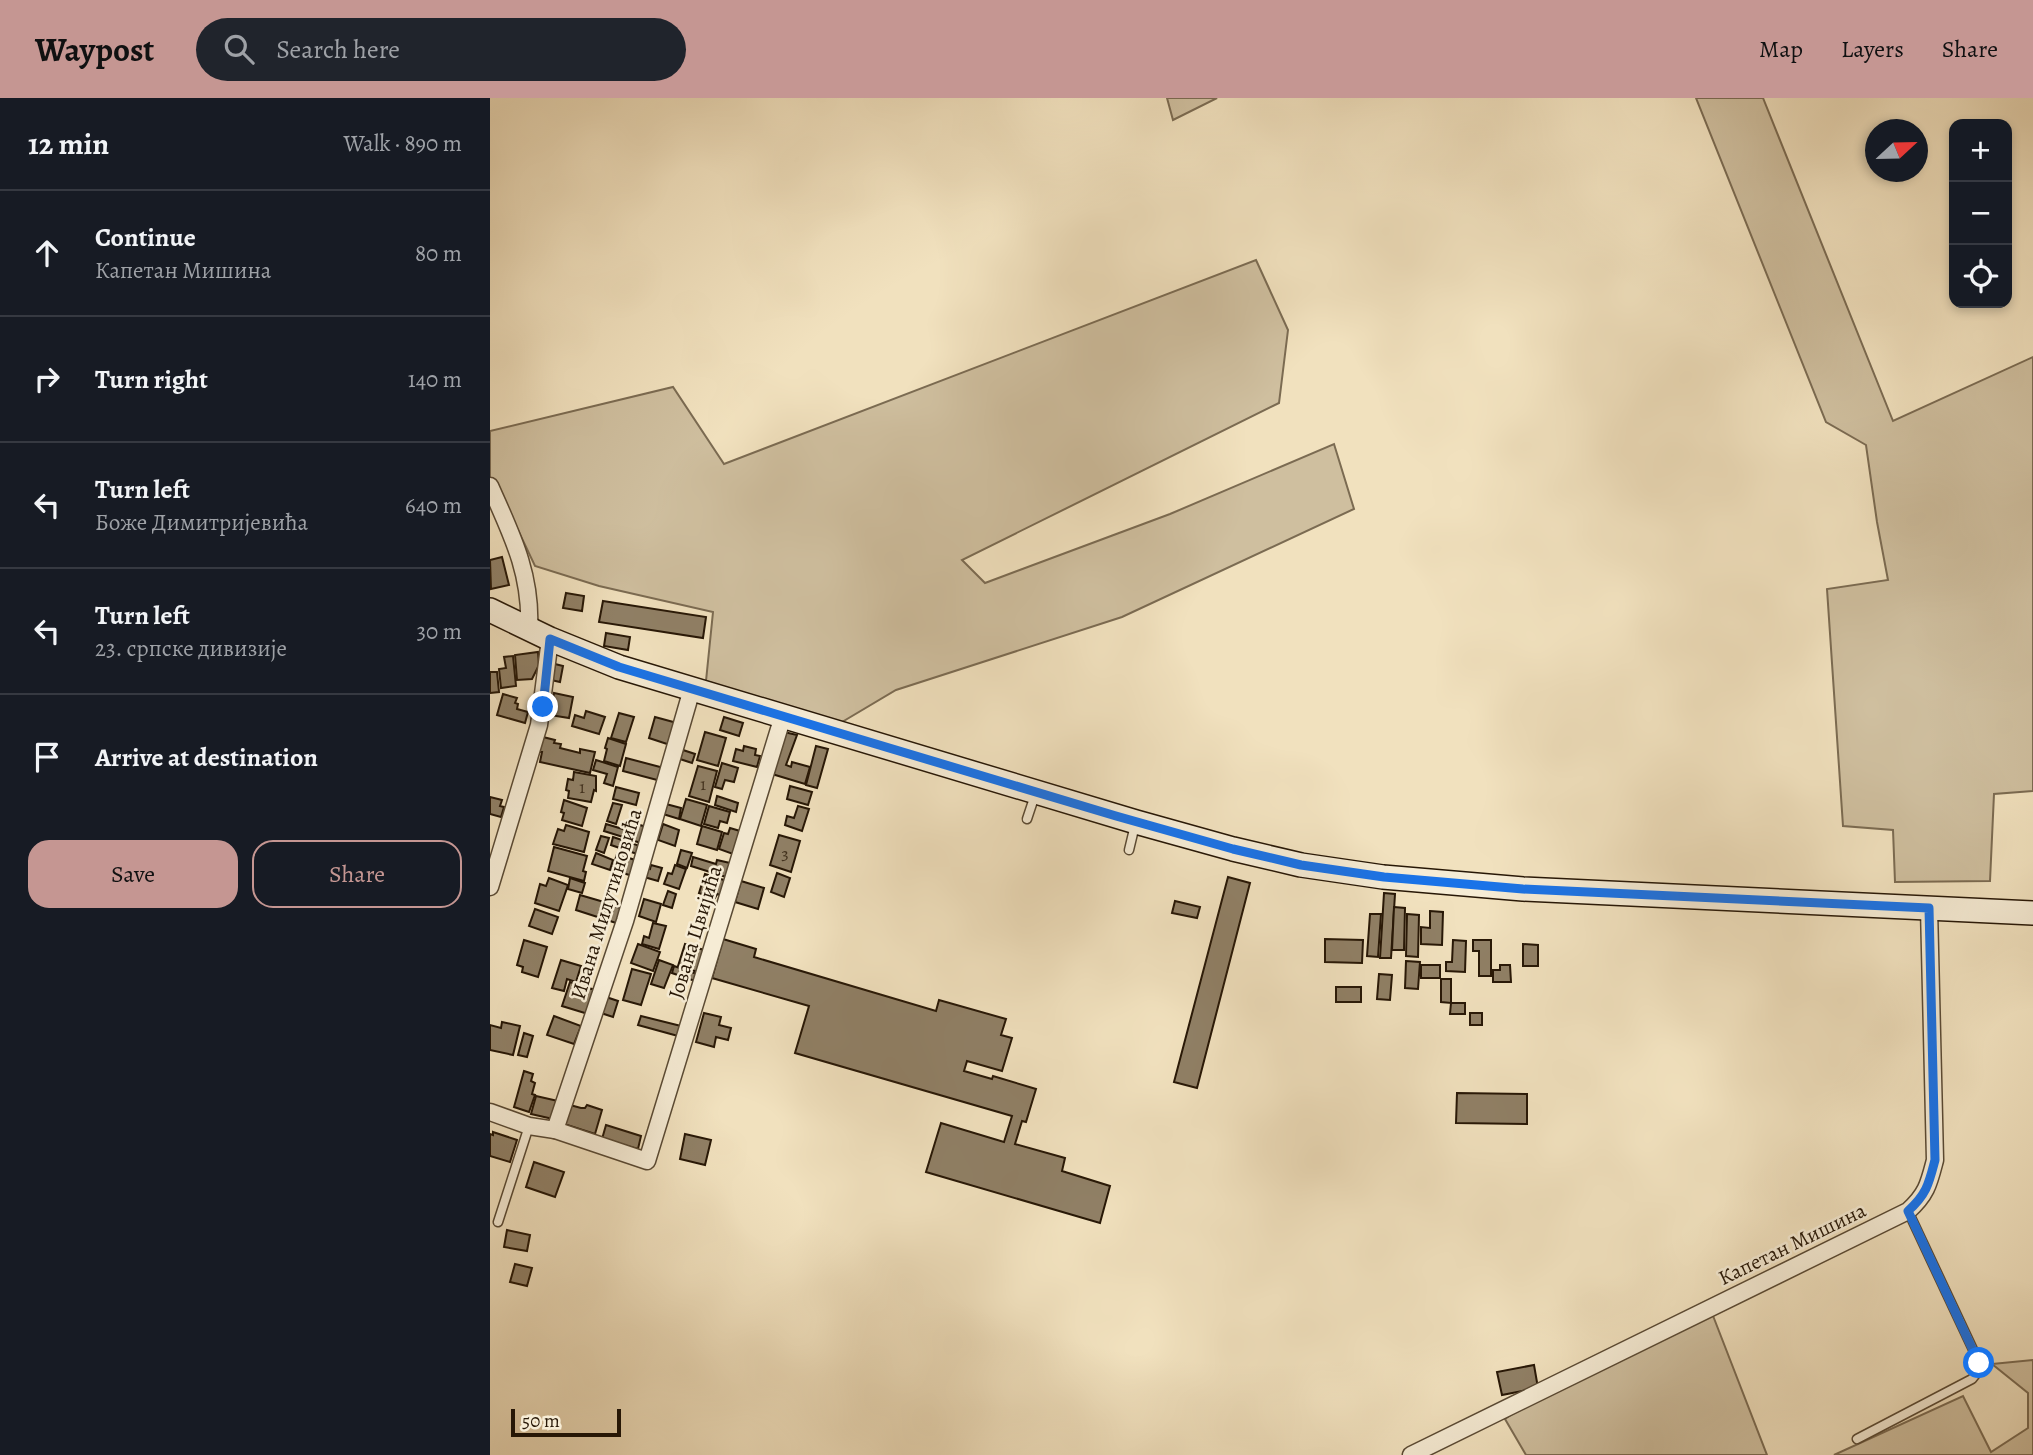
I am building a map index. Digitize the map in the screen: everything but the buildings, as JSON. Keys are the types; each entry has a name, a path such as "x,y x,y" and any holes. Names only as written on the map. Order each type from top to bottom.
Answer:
{"main road":[{"path":"490,610 529,630 619,667 1136,822 1270,858 1384,877 1523,889 2033,913"}],"street":[{"path":"490,486 516,543 527,582 529,630"},
{"path":"490,887 539,725 550,639"},
{"name":"Ивана Милутиновића","path":"555,1130 625,921 692,689"},
{"name":"Јована Цвијића","path":"555,1130 647,1161 783,716"},
{"path":"1908,1211 1927,1189 1935,1160 1929,908"},
{"path":"490,1112 529,1126 555,1130"},
{"name":"Капетан Мишина","path":"1411,1455 1908,1211"}],"lane":[{"path":"1027,819 1036,791"},
{"path":"1129,850 1136,822"},
{"path":"498,1222 529,1126"},
{"path":"1857,1439 1972,1379 1979,1370 1976,1356 1908,1211"}],"shaded area":[{"path":"1167,98 1217,98 1173,120"},
{"path":"1696,98 1763,98 1893,421 2033,357 2033,791 1994,794 1990,881 1895,882 1893,830 1843,826 1827,589 1888,580 1866,445 1826,422"},
{"path":"1256,260 1288,330 1279,403 962,560 985,583 1170,514 1334,444 1354,509 1122,617 896,690 837,725 706,681 713,612 599,586 535,566 518,530 490,499 490,431 673,387 724,464"},
{"path":"1710,1308 1767,1455 1526,1455 1505,1419 1553,1385"},
{"path":"2033,1360 2033,1455 1834,1455 1963,1396 1991,1452 2028,1428 2028,1393 1992,1364"}],"route":[{"path":"543,707 550,639 619,667 735,702 1116,816 1301,865 1384,877 1523,889 1929,908 1935,1160 1927,1189 1908,1211 1979,1363"}]}
